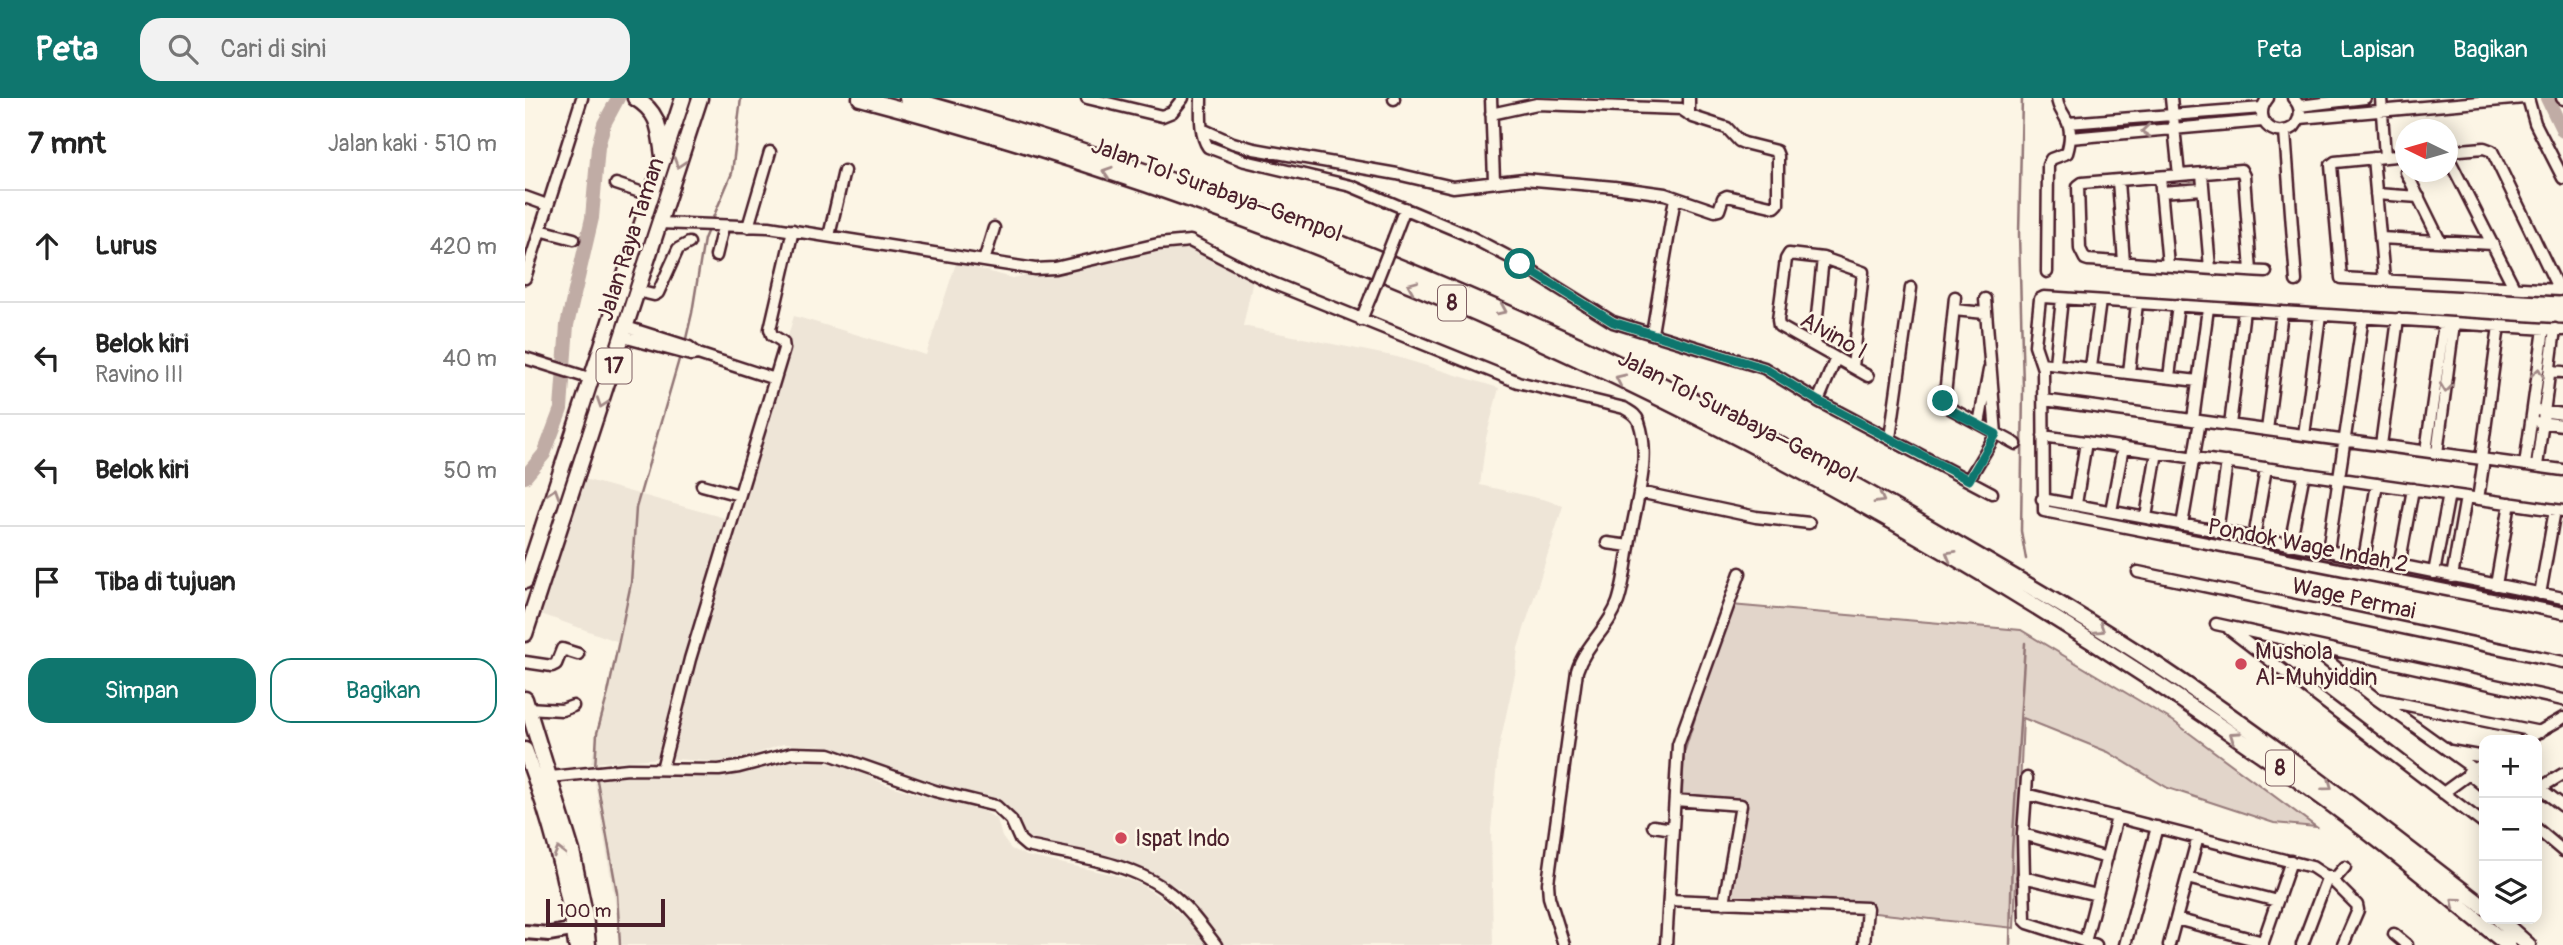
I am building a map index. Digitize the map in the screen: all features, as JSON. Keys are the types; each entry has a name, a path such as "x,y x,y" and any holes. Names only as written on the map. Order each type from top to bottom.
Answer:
{"highway":[{"path":"635,98 654,113 664,160"},
{"name":"Jalan Raya Taman","path":"525,581 588,377 652,196 683,98"},
{"name":"Jalan Raya Taman","path":"525,634 700,98"},
{"name":"Jalan Tol Surabaya–Gempol","path":"860,98 1029,146 1297,240 1534,339 1776,458 2009,589 2191,706 2313,791 2508,945"},
{"name":"Jalan Tol Surabaya–Gempol","path":"907,98 1060,143 1203,191 1343,243 1619,363 1754,430 1887,502 2042,593 2159,667 2331,788 2479,903"},
{"path":"526,704 572,851 579,927"},
{"path":"525,750 549,817 579,927 588,945"},
{"path":"2504,924 2528,945"}],"main road":[{"path":"525,932 549,934 579,927"}],"street":[{"path":"525,278 582,98"},
{"path":"1087,98 1162,116 1172,112 1183,98"},
{"path":"1201,98 1205,144 1216,150 1267,167 1351,186 1465,234 1613,322 1764,368 1818,401 1993,492"},
{"path":"1491,98 1494,181"},
{"path":"1689,98 1689,115"},
{"path":"2047,272 2048,165 2051,159 2067,153 2070,138 2068,123 2060,111 2057,98"},
{"path":"2171,98 2179,175"},
{"path":"2268,98 2262,108 2263,121 2274,131 2285,132 2294,127 2300,118 2296,102 2365,98"},
{"path":"2381,98 2385,157"},
{"path":"2300,118 2526,98 2535,123 2563,178"},
{"path":"1202,129 1254,149 1397,174 1445,186 1463,187 1524,179 1665,194 1716,211 1727,196 1775,207 1778,204 1776,151 1744,143 1727,128 1689,115 1681,109 1550,104 1529,105 1491,114"},
{"path":"2068,123 2262,108"},
{"path":"2070,138 2263,121"},
{"path":"2285,132 2295,281"},
{"path":"2395,156 2335,162 2330,165 2339,272 2343,279 2557,291 2560,288 2492,151 2484,148 2458,150"},
{"path":"748,227 770,152"},
{"path":"2373,158 2384,280"},
{"path":"2251,271 2243,172 2235,169 2083,183 2078,186 2080,249 2085,259 2124,262 2168,265 2251,271 2266,272"},
{"path":"829,236 844,171"},
{"path":"2202,174 2210,268"},
{"path":"2458,176 2514,287"},
{"path":"2160,177 2168,265"},
{"path":"2118,180 2124,262"},
{"path":"2412,182 2440,241"},
{"path":"616,184 652,196"},
{"path":"2161,192 2203,189"},
{"path":"2376,194 2419,197"},
{"path":"525,197 547,205"},
{"path":"1652,333 1675,198"},
{"path":"1361,320 1405,208"},
{"path":"659,223 793,230 1045,269 1158,244 1190,241 1269,282 1518,382 1624,408 1634,414 1639,421 1643,455 1639,492 1618,601 1608,621 1583,655 1577,671 1548,883 1549,897 1564,945"},
{"path":"716,256 719,226"},
{"path":"984,261 994,228"},
{"path":"540,230 574,239"},
{"path":"662,769 690,659 785,346 772,335 770,329 793,230"},
{"path":"2380,238 2493,244"},
{"path":"638,291 654,295 658,293 678,249 689,243"},
{"name":"Alvino I","path":"1823,258 1792,252 1787,255 1778,320 1781,328 1868,376"},
{"path":"1814,345 1823,258 1863,272 1853,367"},
{"path":"1890,438 1911,288"},
{"path":"1955,297 1943,403 1945,407 2016,444"},
{"path":"2537,466 2550,371 2559,330 2045,297 2040,299 2035,345 2041,363 2044,400 2042,499 2328,551 2563,598"},
{"path":"1969,480 1996,434 1985,299"},
{"path":"2055,363 2062,299"},
{"path":"2091,367 2100,301"},
{"path":"2129,372 2137,303"},
{"path":"2169,377 2178,306"},
{"path":"2182,525 2193,457 2198,381 2208,308"},
{"path":"1954,310 1985,313"},
{"path":"2230,425 2244,310"},
{"path":"2267,430 2282,312"},
{"path":"2304,435 2320,315"},
{"path":"2328,551 2363,317"},
{"path":"2381,445 2398,319"},
{"path":"2426,451 2449,323"},
{"path":"2437,453 2449,323"},
{"path":"2478,499 2499,326"},
{"path":"2525,465 2544,328"},
{"path":"624,332 775,379"},
{"path":"525,358 588,377"},
{"path":"1818,401 1836,358"},
{"path":"1979,424 1990,363"},
{"path":"2041,363 2198,381"},
{"path":"2550,371 2563,372"},
{"path":"2044,400 2563,470"},
{"path":"2532,416 2563,414"},
{"path":"2543,417 2563,425"},
{"path":"2043,436 2559,510 2540,594"},
{"path":"2076,505 2086,442"},
{"path":"2112,511 2123,447"},
{"path":"2146,517 2157,452"},
{"path":"2217,532 2227,462"},
{"path":"2255,538 2266,468"},
{"path":"2290,545 2304,473"},
{"path":"2364,559 2377,484"},
{"path":"702,485 739,495"},
{"path":"2399,566 2413,489"},
{"path":"1639,492 1756,517 1809,523"},
{"path":"2434,573 2449,494"},
{"path":"2452,576 2466,497"},
{"name":"Pondok Wage Indah 2","path":"2042,499 2043,510 2047,512 2563,613"},
{"path":"2496,585 2510,503"},
{"path":"1607,542 1629,546"},
{"name":"Wage Permai","path":"2138,572 2563,662"},
{"path":"1666,945 1678,745 1740,573"},
{"path":"2479,820 2221,625 2563,701"},
{"path":"2307,645 2446,750 2479,780"},
{"path":"525,662 552,666 556,664 562,649 578,654"},
{"path":"2375,698 2540,732"},
{"path":"526,704 562,710 573,706"},
{"path":"2534,735 2563,718"},
{"path":"2446,750 2479,756"},
{"path":"551,777 603,771 719,770 792,753 829,754 935,792 996,806 1011,820 1020,840 1027,846 1116,866 1157,884 1194,916 1216,945"},
{"path":"2443,793 2479,766"},
{"path":"2542,785 2563,774"},
{"path":"2027,778 2023,834 2026,922 2096,945"},
{"path":"2542,790 2563,806"},
{"path":"2026,794 2312,867 2330,879 2357,908 2343,945"},
{"path":"1675,800 1741,805 1724,903"},
{"path":"2085,942 2117,817"},
{"path":"1653,826 1673,829"},
{"path":"2125,945 2157,827"},
{"path":"2023,834 2106,858"},
{"path":"2542,834 2563,851"},
{"path":"2169,945 2198,837"},
{"path":"2176,919 2262,943 2291,861"},
{"path":"2302,945 2330,879 2345,867"},
{"path":"2023,877 2097,895"},
{"path":"2187,878 2277,901"},
{"path":"1669,900 1867,908 1864,945"},
{"path":"2394,934 2407,945"}],"shaded area":[{"path":"1182,245 1253,280 1243,326 1397,357 1499,388 1486,438 1480,485 1563,506 1518,648 1498,752 1491,830 1493,945 622,945 594,777 653,772 713,776 788,759 825,762 853,769 885,784 923,796 979,808 997,819 1002,837 1011,849 1027,856 1111,874 1140,884 1163,899 1191,924 1205,943 1214,931 1180,889 1146,871 1106,856 1026,841 1020,836 1011,812 1002,804 895,774 825,746 783,744 745,758 718,762 663,758 591,763 619,642 541,614 584,479 732,520 794,316 926,355 956,263 1013,278"},
{"path":"1731,605 2021,630 2173,721 2316,827 2274,823 2168,788 2108,752 2023,718 2014,928 1727,897 1744,800 1682,794 1684,753"}],"waterway":[{"path":"525,477 544,454 561,409 567,325 592,218 598,147 604,124 618,98"},
{"path":"685,343 704,239 732,173 741,98"},
{"path":"2022,98 2019,234 2023,387 2021,531 2026,559"},
{"path":"2547,98 2563,131"},
{"path":"595,769 597,733 631,583 636,508 680,356"},
{"path":"2010,945 2012,851 2025,643"},
{"path":"596,775 617,893 620,945"}],"place":[{"name":"Mushola Al-Muhyiddin","path":"2241,664"},
{"name":"Ispat Indo","path":"1121,838"}],"route":[{"path":"1520,264 1613,322 1764,368 1818,401 1969,480 1996,434 1945,407 1943,401"}]}
